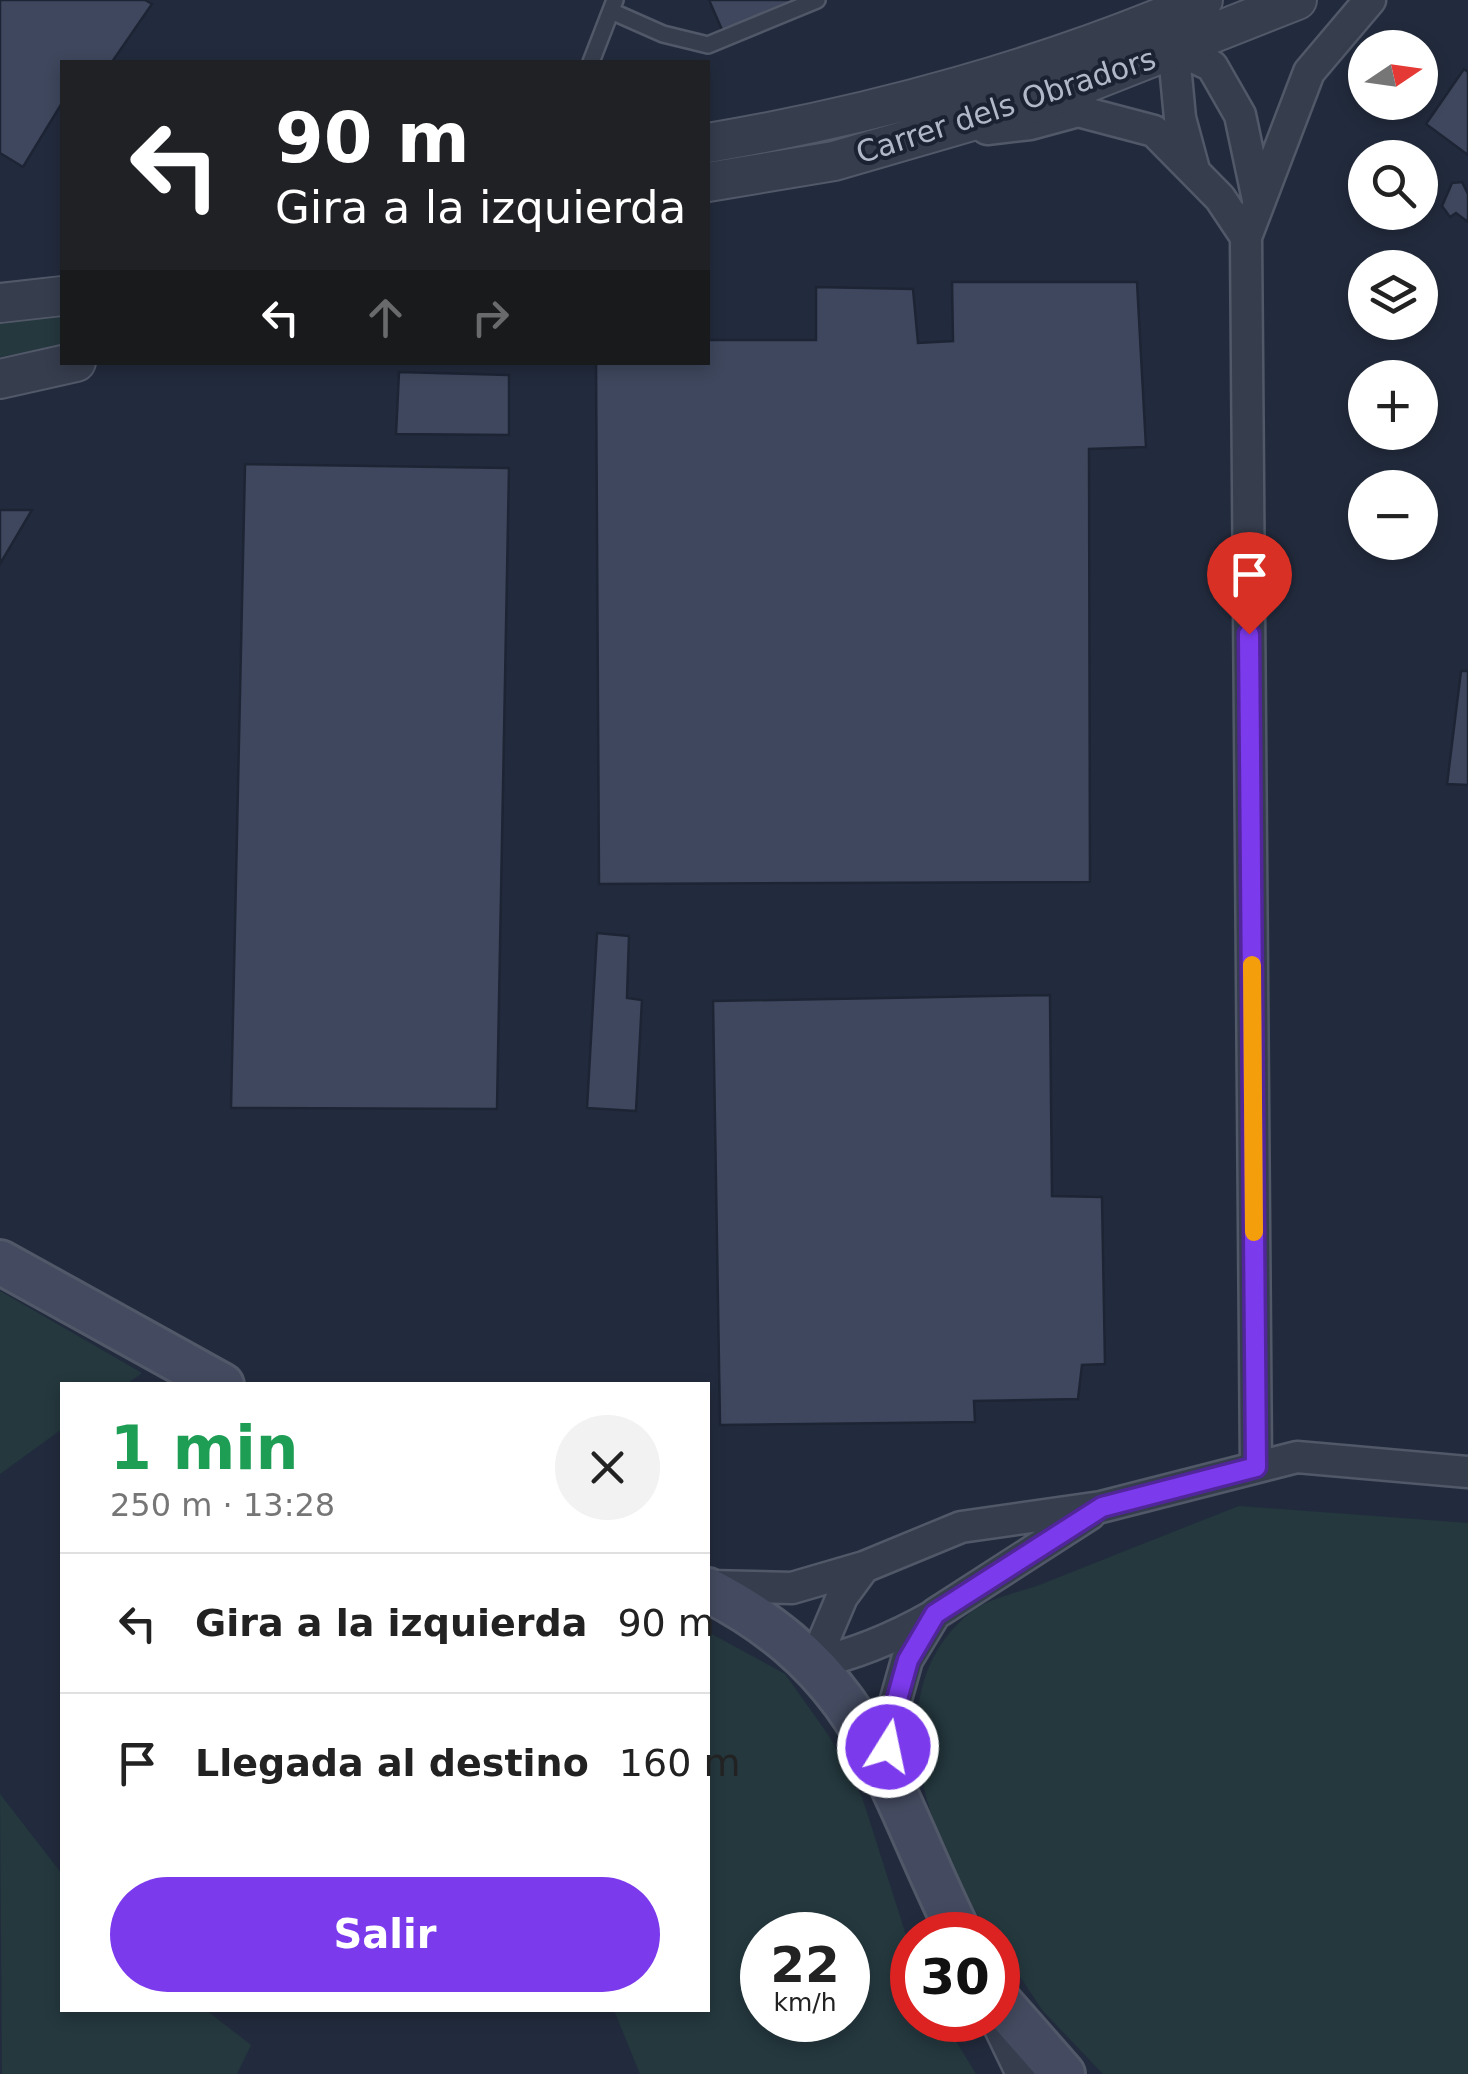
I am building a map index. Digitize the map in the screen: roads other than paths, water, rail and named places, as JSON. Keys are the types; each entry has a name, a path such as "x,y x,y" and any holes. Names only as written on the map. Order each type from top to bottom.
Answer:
{"main road":[{"path":"0,1262 217,1382"},
{"path":"710,1589 757,1615 814,1663 862,1724 888,1770 950,1912"},
{"path":"1020,2025 1062,2074"}],"street":[{"path":"710,143 831,118 1029,62 1204,0"},
{"path":"1195,172 1180,118 1175,66 1218,14 1250,0"},
{"name":"Carrer dels Obradors","path":"710,182 834,160 1042,101 1186,49 1296,0"},
{"path":"1256,1467 1246,237 1308,72 1370,0"},
{"path":"831,118 884,120 1013,87 1154,38 1186,49 1212,66 1240,116 1258,200"},
{"path":"925,136 1030,124 1078,111 1154,131 1220,198 1246,237"},
{"path":"0,303 60,296"},
{"path":"0,379 63,365"},
{"path":"710,1588 792,1588 864,1567 961,1527 1102,1507 1297,1457 1468,1472"},
{"path":"814,1663 896,1637 1102,1507"},
{"path":"814,1663 842,1597 864,1567"},
{"path":"888,1770 890,1724 908,1660 935,1614"},
{"path":"1007,2042 1022,2074"}],"lane":[{"path":"592,60 613,5 664,34 708,45 817,0"}]}
